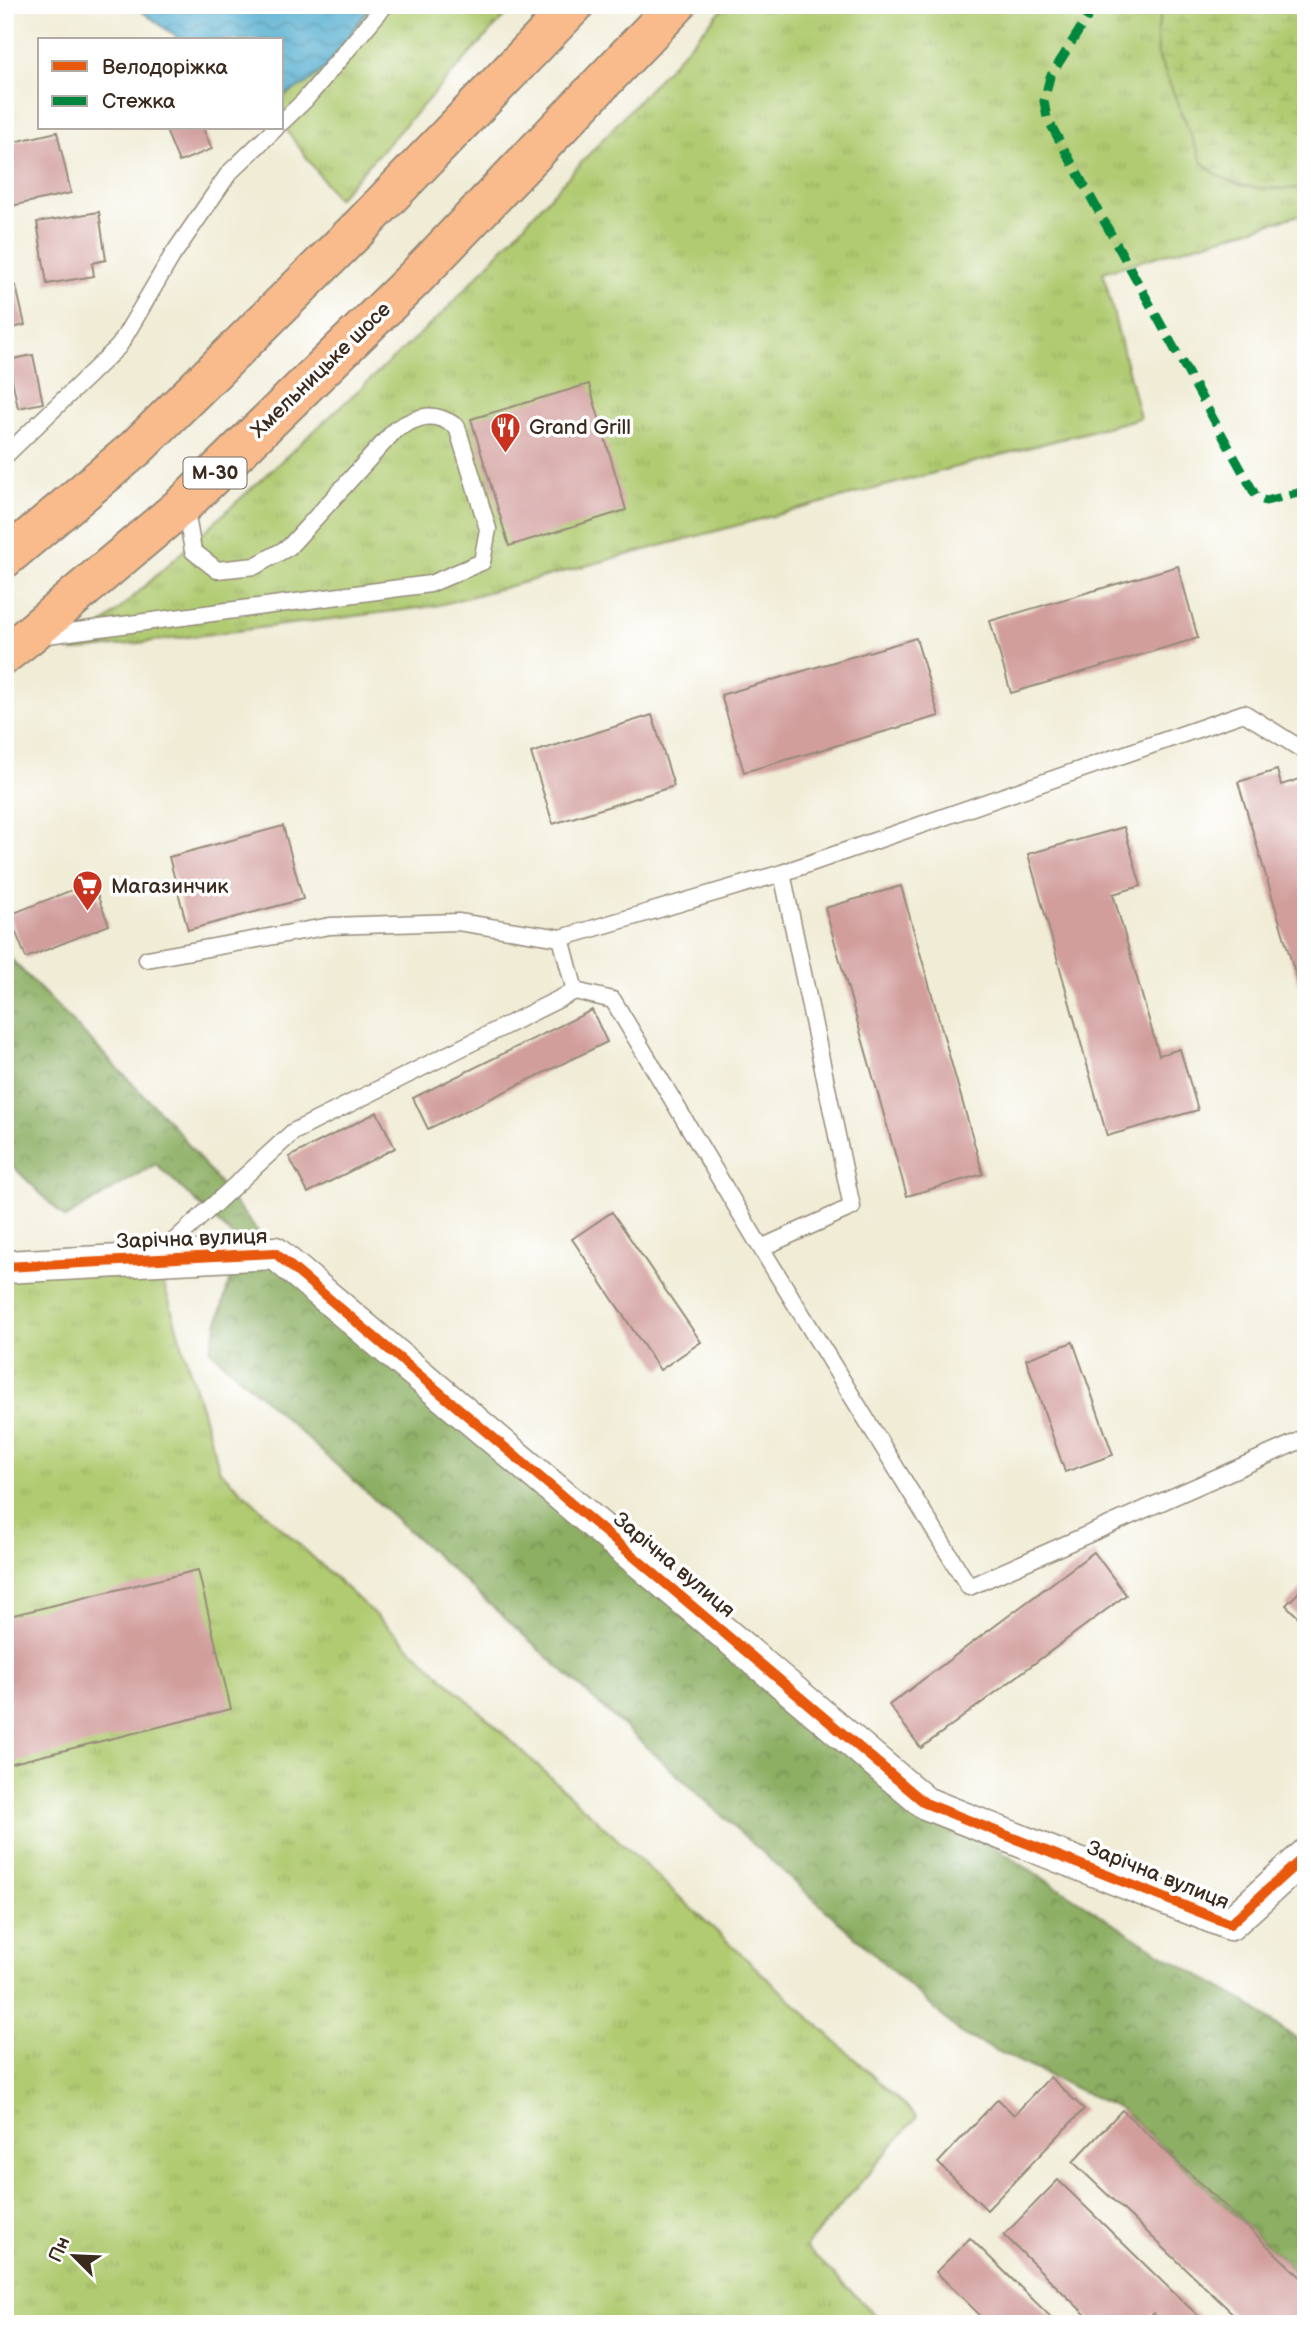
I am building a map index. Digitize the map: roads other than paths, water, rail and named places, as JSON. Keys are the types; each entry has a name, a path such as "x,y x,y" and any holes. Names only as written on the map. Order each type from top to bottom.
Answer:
{"highway":[{"path":"5,558 136,448 362,225 574,5"},
{"name":"Хмельницьке шосе","path":"16,646 185,503 414,279 676,5"}],"street":[{"name":"Зарічна вулиця","path":"5,1267 275,1253 925,1803 1230,1924 1306,1855"}],"lane":[{"path":"284,120 304,101 385,5"},
{"path":"5,456 119,346 172,256 229,173 274,130"},
{"path":"16,646 430,584 482,562 488,529 457,427 444,418 419,416 396,429 289,547 256,566 217,570 193,551 185,503"},
{"path":"147,959 330,926 458,922 561,938 782,873 1244,713 1306,752"},
{"path":"761,1248 852,1207 782,873"},
{"path":"561,938 575,991"},
{"path":"156,1258 293,1132 575,991 613,1000 969,1587 1306,1438"}],"water":[{"path":"133,5 371,5 326,67 306,84 284,95 284,38 178,38"}],"place":[{"name":"Grand Grill","path":"506,454"},
{"name":"Магазинчик","path":"88,913"}]}
